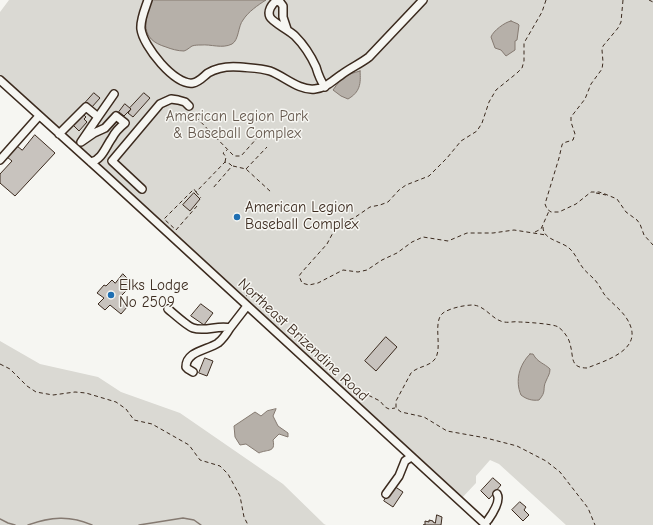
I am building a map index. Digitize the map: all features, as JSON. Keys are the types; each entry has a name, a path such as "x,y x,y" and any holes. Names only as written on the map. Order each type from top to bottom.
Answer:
{"street":[{"path":"148,0 141,28 142,38 152,53 179,80 187,83 194,83 216,70 225,67 238,67 270,71 308,89 314,90 329,85 340,75 360,64 369,57 423,0"},
{"path":"287,29 296,37 310,55 320,81 324,87"},
{"name":"Northeast Brizendine Road","path":"0,80 411,457 487,522"},
{"path":"75,148 81,142 114,94"},
{"path":"142,189 112,161 160,104 171,100 178,100 185,102 189,106"},
{"path":"60,134 86,107 98,117"},
{"path":"0,160 39,116"},
{"path":"81,142 105,128 116,116 125,123 112,137 108,147 95,161 91,162"},
{"path":"102,129 112,137"},
{"path":"193,372 186,367 188,360 196,353 219,342 247,306"},
{"path":"168,309 192,328 230,328"},
{"path":"386,494 399,476 405,461 411,457"},
{"path":"487,522 499,500 497,494"}],"path":[{"path":"396,408 396,401 411,373 414,370 432,362 436,358 440,318 446,311 451,309 469,305 476,306 484,309 496,319 503,322 518,321 556,325 561,329 569,341 572,360 580,367 587,368 618,355 625,349 630,340 632,333 626,318 608,298 595,279 583,269 571,249 547,236 533,232 514,230 493,233 467,232 448,241 423,237 412,242 397,253 382,260 367,270 358,272 343,270 322,281 309,285 304,284 299,278 302,272 327,244 338,225 344,221 354,218 367,208 388,202 402,188 429,176 461,141 477,131 482,123 487,106 496,90 518,73 522,68 524,61 524,43 542,12 546,0"},
{"path":"623,0 620,26 602,48 602,69 591,84 585,99 571,117 570,122 574,132 574,137 573,140 563,143 562,145 545,201 545,206 549,210 556,212 563,211 576,204 588,194 594,192 607,194 617,200 626,212 638,221 644,235 653,245"},
{"path":"649,0 653,2"},
{"path":"189,106 190,111 234,156 240,156 258,137"},
{"path":"246,169 267,147"},
{"path":"196,192 224,162 226,157 223,154 228,149"},
{"path":"224,162 232,166 246,169 271,192"},
{"path":"213,188 232,166"},
{"path":"197,206 176,230 164,219 194,189 201,198"},
{"path":"533,232 539,231 542,227 549,210"},
{"path":"542,227 543,233 547,236"},
{"path":"0,364 10,369 27,386 36,392 54,395 75,392 86,393 110,400 122,405 134,420 152,424 182,440 192,448 200,460 216,464 225,470 240,496 244,517 248,525"},
{"path":"353,382 362,392 380,401 385,407 390,409 396,408 406,414 424,417 447,431 486,438 517,446 546,461 560,472 588,508 595,525"}],"green space":[{"name":"American Legion Park & Baseball Complex","path":"9,0 653,0 653,525 566,525 499,464 490,460 476,476 476,483 460,500 0,80 0,12"},
{"path":"0,341 40,364 98,377 121,392 180,413 283,484 326,525 0,525"}],"shaded area":[{"path":"151,0 266,0 245,17 241,23 236,39 232,44 224,46 195,45 187,50 179,51 157,44 148,34 146,22"},
{"path":"511,21 519,25 517,40 515,41 515,50 506,56 501,50 495,48 491,37 500,27"},
{"path":"360,71 359,87 355,94 348,99 333,90 344,77"},
{"path":"530,354 533,354 550,369 544,392 539,400 525,398 521,395 519,390 519,373 523,363"},
{"path":"276,409 273,416 278,426 288,433 288,437 279,434 273,440 274,444 272,449 259,453 246,444 240,445 235,437 234,426 255,412 261,416 267,411"}],"building":[{"path":"94,93 100,98 91,108 86,102"},
{"path":"144,93 150,98 133,117 128,113 131,109 130,108"},
{"path":"125,104 131,109 124,116 119,112"},
{"path":"83,114 86,117 84,119 87,122 79,131 73,125"},
{"path":"35,135 55,153 15,196 0,183 0,174 12,161 7,157 17,146 22,150"},
{"path":"194,193 200,199 190,211 183,205"},
{"name":"Elks Lodge No 2509","path":"123,274 133,284 119,298 128,306 121,314 110,305 105,310 98,304 104,298 97,293 104,285 106,286 112,280 115,283"},
{"path":"201,304 213,313 204,325 191,316"},
{"path":"386,337 397,347 376,371 365,361"},
{"path":"205,358 213,361 207,376 199,373"},
{"path":"493,478 501,485 489,499 481,491"},
{"path":"394,486 403,492 393,507 384,501"},
{"path":"520,502 526,507 524,510 529,515 523,521 512,510"},
{"path":"437,515 442,517 441,525 425,525 425,521 429,522 429,520 435,523"}],"waterway":[{"path":"28,525 44,520 60,518 68,518 92,525"},
{"path":"139,525 183,518 194,520 201,525"},
{"path":"0,519 15,525"}],"place":[{"name":"American Legion Baseball Complex","path":"237,217"},
{"name":"Elks Lodge No 2509","path":"111,295"}]}
